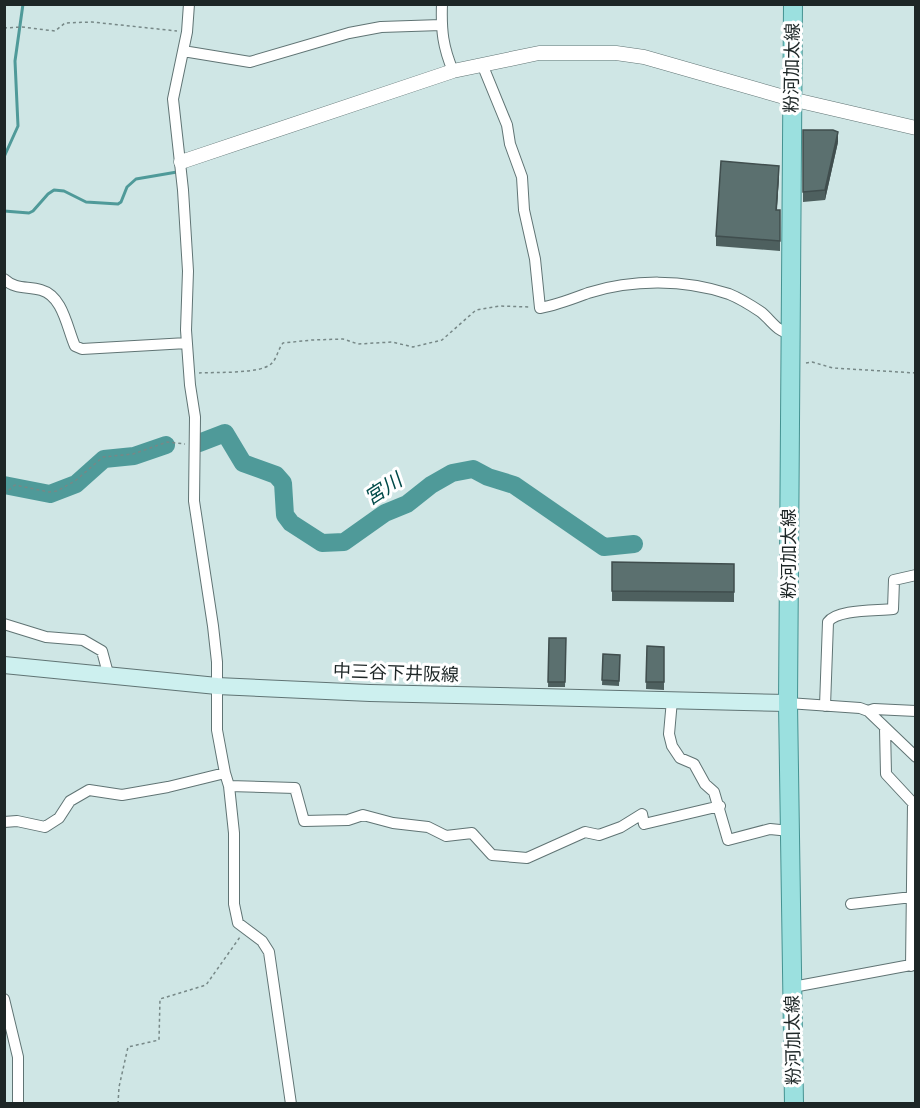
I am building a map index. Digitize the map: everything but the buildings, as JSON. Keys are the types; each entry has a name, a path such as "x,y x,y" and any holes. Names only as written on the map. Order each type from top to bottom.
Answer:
{"main road":[{"name":"粉河加太線","path":"793,4 788,704 794,1104"},
{"name":"中三谷下井阪線","path":"4,665 218,686 370,693 788,704"}],"street":[{"path":"189,4 187,32 173,99 181,162 188,271 187,343 195,417 194,501 212,616 218,686 217,730 225,773 230,786 234,833 234,904 238,923 262,941 269,952 291,1104"},
{"path":"442,4 441,25 444,49 453,71"},
{"path":"183,51 250,62 349,33 381,27 441,25"},
{"path":"181,162 453,71 539,53 616,53 644,57 791,99 915,128"},
{"path":"482,64 507,125 510,144 522,177 524,210 535,259 540,308 568,302 588,293 634,283 655,282 709,289 732,295 761,312 783,332 790,333"},
{"path":"4,279 11,285 50,294 60,307 75,346 82,349 187,343"},
{"path":"825,706 828,622 831,618 847,612 893,609 894,580 915,575"},
{"path":"4,624 46,637 83,640 102,651 109,677"},
{"path":"672,700 669,734 672,747 680,758 694,764 705,784 714,792 720,806 728,840 770,829 790,831"},
{"path":"788,704 860,708 868,711 915,757"},
{"path":"868,711 874,709 915,711"},
{"path":"792,987 913,965 913,803 886,774 885,728"},
{"path":"4,822 16,821 45,827 59,818 70,801 88,790 122,795 225,773"},
{"path":"230,786 295,788 304,821 348,820 363,815 393,823 428,827 446,836 472,833 492,855 527,858 585,832 599,835 621,827 642,814 644,824 720,806"},
{"path":"851,904 912,897"},
{"path":"4,999 18,1058 18,1104"}],"path":[{"path":"4,28 22,27 55,31 65,23 92,22 187,32"},
{"path":"189,373 263,369 273,363 283,343 343,339 358,344 392,342 413,347 442,340 476,310 500,306 540,308"},
{"path":"790,365 812,362 833,368 904,370 915,373"},
{"path":"4,494 15,485 49,492 57,491 75,481 103,457 133,454 166,442 195,444"},
{"path":"118,1104 119,1087 128,1047 159,1040 160,999 206,984 246,929"}],"waterway":[{"path":"4,157 18,126 15,61 23,4"},
{"path":"4,211 29,213 54,190 64,191 86,202 118,204 127,187 136,179 177,172"},
{"name":"宮川","path":"199,443 225,433 243,463 276,475 283,483 285,515 291,523 322,543 344,542 385,513 407,504 431,485 452,473 473,469 488,477 514,485 604,547 634,544"},
{"name":"宮川","path":"4,485 50,494 76,484 104,459 134,456 166,445"}]}
